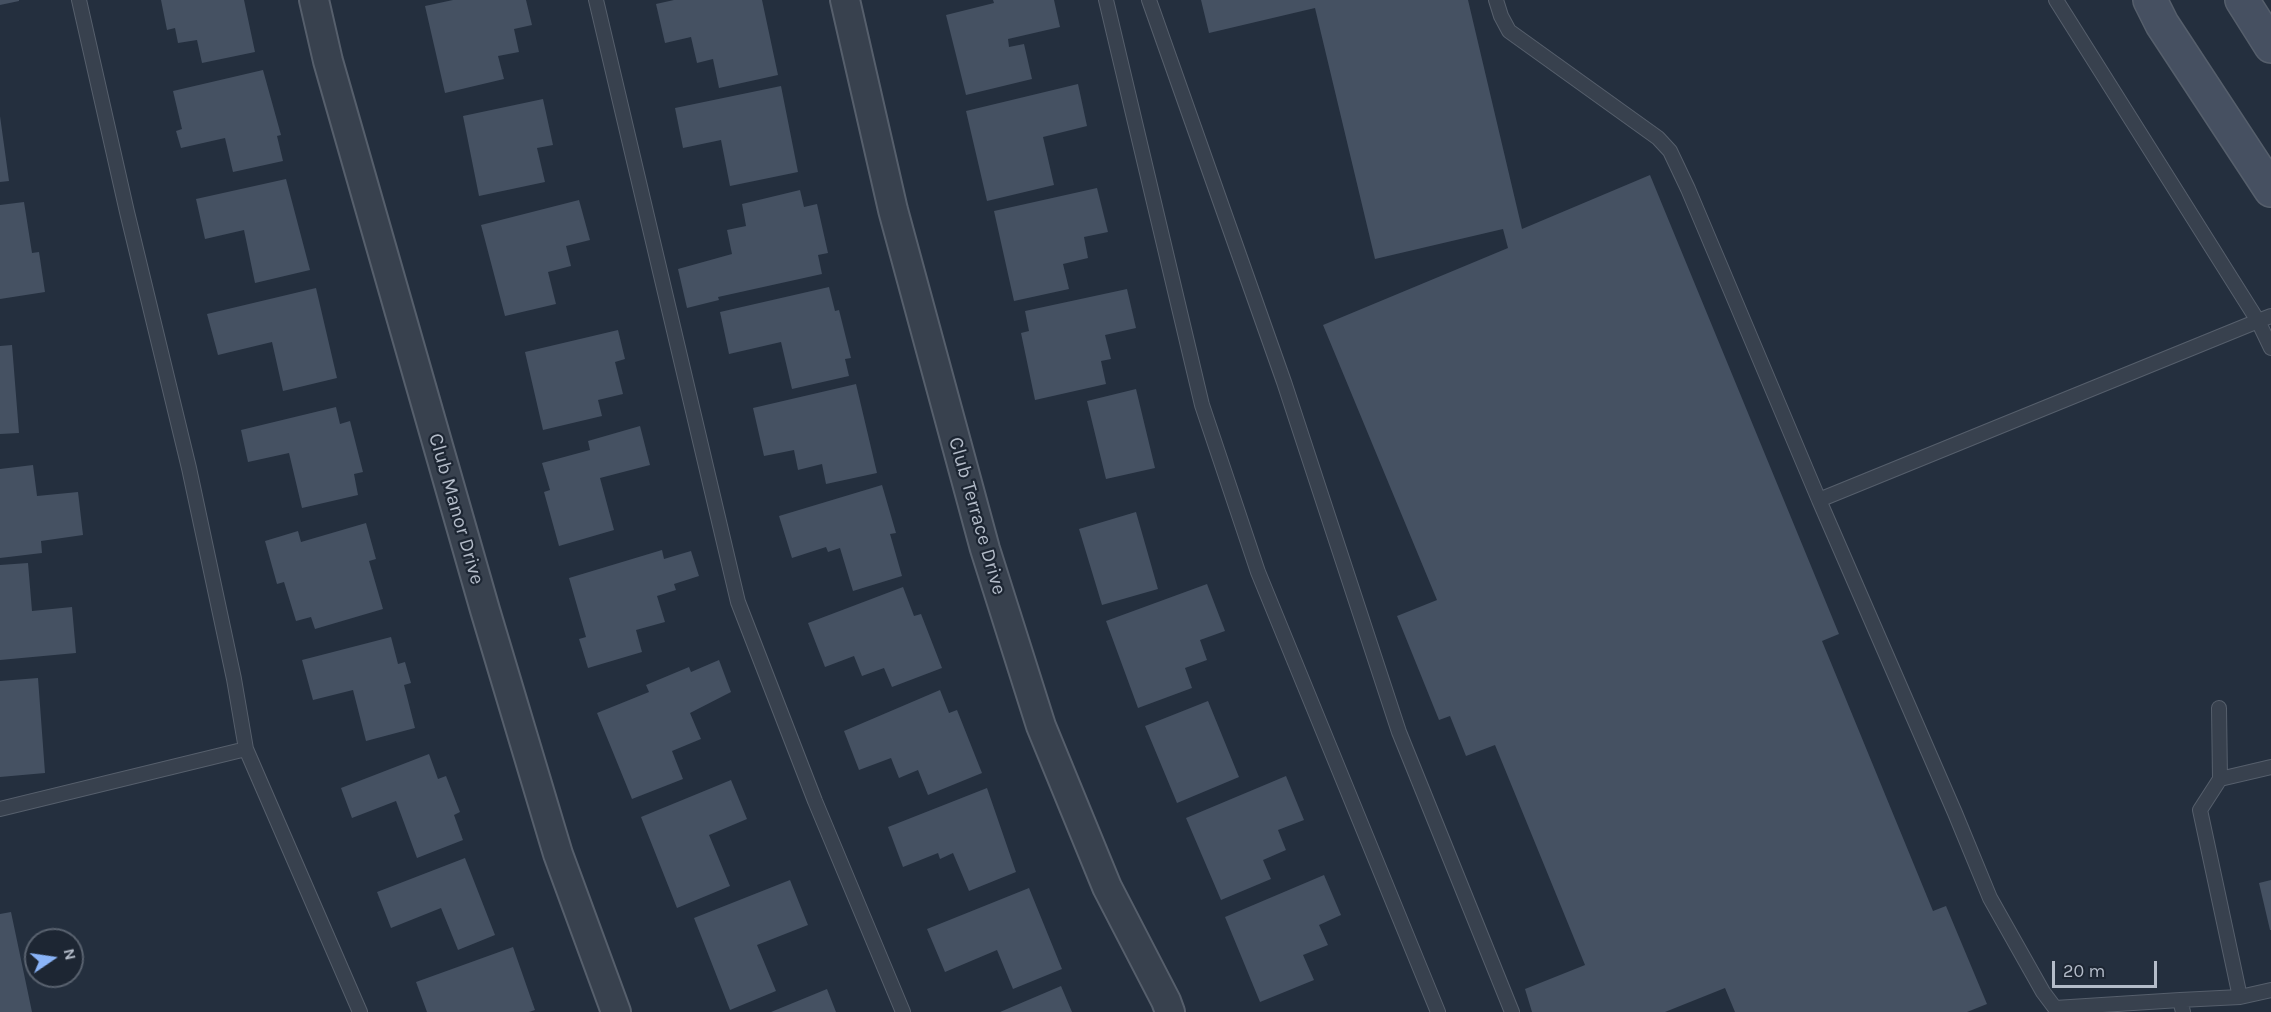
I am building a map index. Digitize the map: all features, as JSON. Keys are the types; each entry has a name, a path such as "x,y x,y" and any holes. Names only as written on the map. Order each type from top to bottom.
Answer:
{"main road":[{"path":"2150,0 2162,24 2271,190"},
{"path":"2242,0 2271,46"}],"street":[{"name":"Club Manor Drive","path":"314,0 328,61 485,610 558,854 616,1012"},
{"name":"Club Terrace Drive","path":"844,0 893,210 984,549 1041,726 1107,887 1170,1012"}],"lane":[{"path":"79,0 189,468 234,679 246,749 360,1012"},
{"path":"596,0 738,602 815,801 903,1012"},
{"path":"1106,0 1202,405 1258,572 1438,1012"},
{"path":"1149,0 1284,382 1399,732 1512,1012"},
{"path":"1496,0 1509,31 1658,138 1670,151 1955,813 1989,898 2053,1010 2181,1006 2271,990"},
{"path":"2056,0 2264,318 2271,348"},
{"path":"1819,500 2264,318"},
{"path":"2219,708 2220,779 2200,810 2240,997"},
{"path":"0,809 246,749"},
{"path":"2220,779 2271,767"}],"building":[{"path":"0,0 19,0 19,1 0,5"},
{"path":"161,0 244,0 255,52 202,63 197,40 178,43 175,28 167,30"},
{"path":"453,0 526,0 532,25 514,29 519,52 498,56 504,79 445,93 425,6"},
{"path":"674,0 762,0 778,75 719,88 713,59 697,63 691,37 665,43 656,4"},
{"path":"993,0 1054,0 1060,27 1008,39 1009,47 1024,44 1032,79 966,95 946,15 994,3"},
{"path":"1201,0 1468,0 1522,229 1650,175 1839,634 1822,641 1933,911 1946,906 1987,1004 1967,1012 1735,1012 1725,988 1665,1012 1532,1012 1525,989 1585,965 1495,745 1466,756 1450,716 1439,720 1397,616 1437,600 1323,325 1508,248 1503,229 1375,259 1315,8 1209,33"},
{"path":"263,70 281,135 277,136 283,161 233,172 225,138 181,148 176,131 182,129 173,91"},
{"path":"1078,84 1087,126 1043,137 1054,185 987,201 966,111"},
{"path":"781,86 798,172 730,186 721,140 683,148 675,108"},
{"path":"543,99 553,145 537,148 545,182 479,196 463,116"},
{"path":"0,116 9,181 0,182"},
{"path":"286,179 310,270 255,283 244,230 205,239 196,199"},
{"path":"1097,188 1108,232 1084,237 1088,258 1063,264 1069,289 1014,301 994,211"},
{"path":"800,190 804,207 817,204 828,253 818,255 822,274 718,297 719,300 687,308 678,269 732,254 727,230 746,226 742,204"},
{"path":"579,200 590,240 566,246 571,266 548,272 556,304 505,316 481,225"},
{"path":"24,202 32,253 39,252 45,292 0,299 0,205"},
{"path":"829,287 835,311 839,310 851,358 845,359 849,376 792,389 781,342 729,354 720,312"},
{"path":"316,288 337,378 283,391 272,342 218,355 207,314"},
{"path":"1127,289 1136,328 1105,335 1111,359 1101,361 1106,384 1035,400 1021,333 1029,331 1025,311"},
{"path":"618,330 625,359 615,362 623,394 598,400 602,416 543,430 525,352"},
{"path":"12,345 19,433 0,434 0,346"},
{"path":"856,384 877,473 826,484 822,464 798,470 794,450 764,456 753,408"},
{"path":"1136,389 1155,468 1106,479 1087,401"},
{"path":"336,407 340,424 350,421 363,472 354,474 358,495 302,508 289,453 248,462 241,430"},
{"path":"640,426 650,465 600,478 614,530 559,546 544,492 550,490 542,463 590,450 588,441"},
{"path":"33,465 37,496 78,492 83,535 41,541 42,553 0,558 0,469"},
{"path":"882,485 896,533 890,534 902,576 853,591 840,548 828,552 826,547 792,558 779,516"},
{"path":"1136,512 1158,589 1102,605 1079,529"},
{"path":"366,523 376,559 369,561 383,609 315,629 311,617 296,621 284,582 277,584 265,541 298,531 301,542"},
{"path":"662,550 664,559 691,551 699,576 674,584 676,590 657,596 665,622 636,630 642,652 588,668 579,639 586,637 569,578"},
{"path":"28,563 32,611 72,607 76,653 0,660 0,565"},
{"path":"1207,584 1225,631 1200,640 1207,660 1185,668 1192,688 1138,708 1106,621"},
{"path":"903,587 914,616 921,614 942,668 892,687 884,668 862,676 854,656 825,667 808,623"},
{"path":"391,637 398,664 405,662 411,683 404,685 415,728 366,741 353,690 313,700 302,660"},
{"path":"719,660 731,692 690,713 701,739 672,751 683,779 632,799 597,713 649,692 646,685 689,667 691,672"},
{"path":"38,678 45,773 0,777 0,681"},
{"path":"940,690 949,713 957,710 982,773 928,795 918,770 899,778 891,758 859,770 844,731"},
{"path":"1208,701 1239,777 1177,803 1145,726"},
{"path":"429,754 438,779 446,776 460,812 454,815 463,840 417,858 396,801 352,818 341,788"},
{"path":"1286,776 1304,820 1278,830 1286,850 1263,860 1271,879 1221,900 1186,818"},
{"path":"731,780 747,819 709,835 730,886 677,908 641,817"},
{"path":"987,788 1016,872 969,891 953,853 940,859 938,853 903,867 888,827"},
{"path":"465,858 495,935 458,950 441,908 391,928 377,892"},
{"path":"1324,875 1341,915 1319,925 1328,945 1303,955 1314,980 1260,1002 1225,917"},
{"path":"790,880 808,925 757,945 776,991 730,1010 694,918"},
{"path":"2271,880 2271,930 2270,930 2259,883"},
{"path":"1029,888 1062,969 1013,989 997,950 945,972 927,929"},
{"path":"11,912 24,974 24,988 27,988 32,1012 0,1012 0,914"},
{"path":"513,947 535,1010 529,1012 427,1012 416,982"},
{"path":"1061,986 1072,1012 1000,1012"},
{"path":"827,989 836,1012 771,1012"}]}
